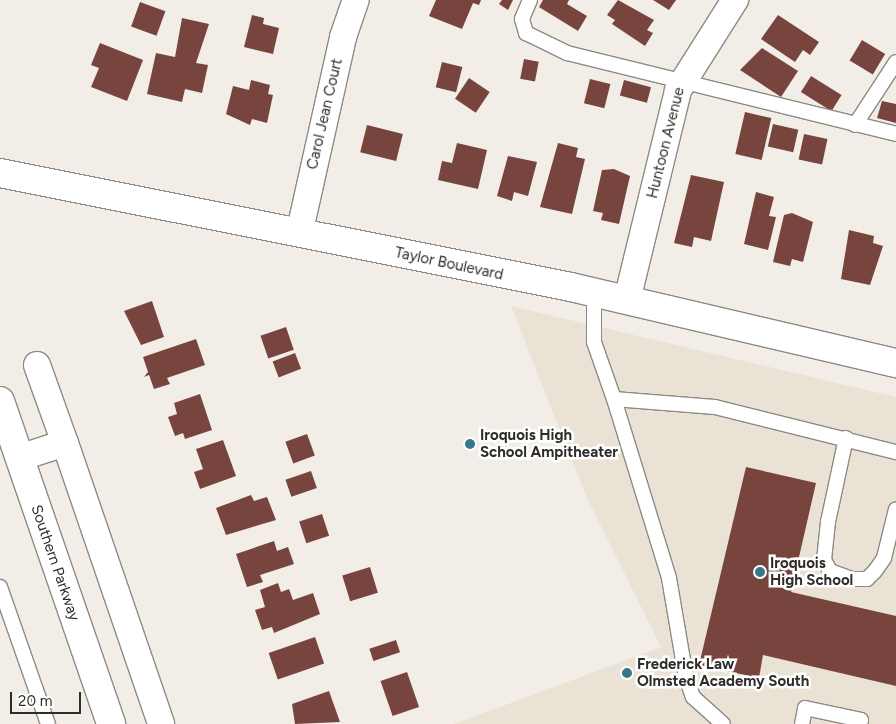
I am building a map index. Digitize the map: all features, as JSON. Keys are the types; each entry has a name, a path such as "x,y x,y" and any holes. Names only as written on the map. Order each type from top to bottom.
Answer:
{"main road":[{"name":"Taylor Boulevard","path":"0,173 300,230 594,292 896,364"},
{"name":"Southern Parkway","path":"0,401 111,724"}],"street":[{"name":"Carol Jean Court","path":"300,230 343,37 356,0"},
{"name":"Huntoon Avenue","path":"627,300 680,84 735,0"},
{"path":"38,365 161,724"},
{"path":"19,458 65,442"}],"lane":[{"path":"530,0 522,19 526,33 567,53 680,84 896,134"},
{"path":"856,126 896,62"},
{"path":"594,292 594,342 614,399 670,578 686,677 694,697 709,720 723,724"},
{"path":"614,399 715,407 846,438 896,452"},
{"path":"846,438 828,522 824,560 830,571 852,579 867,579 884,558 896,509"},
{"path":"0,587 48,724"},
{"path":"802,724 805,708 861,720 860,724"}],"shaded area":[{"name":"Iroquois High School","path":"511,306 896,397 896,724 454,724 661,647 586,496"}],"building":[{"path":"436,0 481,0 479,5 473,3 462,29 429,16"},
{"path":"502,0 513,0 508,10 499,4"},
{"path":"543,0 569,0 567,4 587,16 578,31 539,7"},
{"path":"618,0 654,20 647,30 653,33 645,46 612,24 615,20 607,15"},
{"path":"653,0 676,0 669,10"},
{"path":"140,2 165,11 156,36 131,26"},
{"path":"252,15 264,18 263,24 279,28 273,54 244,47"},
{"path":"778,15 819,42 810,55 803,50 795,62 761,39"},
{"path":"182,18 209,24 196,63 208,65 202,93 185,89 182,102 147,94 156,53 175,57"},
{"path":"862,40 885,54 873,74 850,61"},
{"path":"100,43 143,60 127,101 91,87 99,68 91,65"},
{"path":"762,48 798,71 781,97 740,70"},
{"path":"524,59 539,62 535,81 520,79"},
{"path":"442,62 462,67 456,92 436,87"},
{"path":"811,76 842,95 831,111 801,92"},
{"path":"469,78 490,92 476,113 455,99"},
{"path":"590,79 610,84 604,108 584,103"},
{"path":"251,80 270,85 268,94 273,95 267,123 252,119 250,125 226,114 233,86 249,90"},
{"path":"624,80 651,87 647,103 620,95"},
{"path":"882,101 896,104 896,123 877,118"},
{"path":"745,112 771,118 762,160 735,154"},
{"path":"773,124 798,130 793,152 768,146"},
{"path":"367,125 403,134 396,161 360,152"},
{"path":"804,134 827,139 822,164 799,159"},
{"path":"457,143 487,150 478,189 438,180 442,161 452,163"},
{"path":"558,143 578,148 576,157 585,159 572,214 540,207"},
{"path":"508,156 537,162 528,196 514,192 512,201 497,196"},
{"path":"614,169 630,176 619,224 601,220 603,213 593,211 602,170"},
{"path":"691,175 724,182 711,241 694,237 692,247 674,243"},
{"path":"756,192 774,197 769,216 776,217 768,250 744,244"},
{"path":"792,213 813,222 803,262 792,259 790,266 773,262 784,215"},
{"path":"849,230 874,236 873,243 883,246 870,285 841,279"},
{"path":"152,301 164,337 141,345 124,311"},
{"path":"286,327 294,350 268,358 260,336"},
{"path":"196,339 205,365 167,378 170,384 154,389 149,375 144,377 148,372 143,357"},
{"path":"295,353 301,369 279,377 273,362"},
{"path":"200,394 212,430 185,439 183,433 175,436 168,417 177,414 174,403"},
{"path":"307,434 315,456 293,463 285,442"},
{"path":"223,440 236,476 200,489 194,472 203,469 196,449"},
{"name":"Iroquois High School","path":"746,467 816,483 791,592 896,616 896,686 763,655 759,678 699,665"},
{"path":"311,471 317,488 291,497 285,480"},
{"path":"251,495 254,501 267,497 276,520 226,535 216,508"},
{"path":"322,514 329,536 306,543 299,521"},
{"path":"274,541 277,551 288,547 294,564 260,575 263,582 247,587 236,554"},
{"path":"370,567 378,593 350,601 342,575"},
{"path":"278,583 281,592 289,589 293,600 313,593 320,614 274,633 272,627 262,630 255,610 265,607 260,590"},
{"path":"315,637 324,663 278,679 269,653"},
{"path":"396,640 400,652 373,661 369,649"},
{"path":"407,672 419,707 393,716 381,681"},
{"path":"329,691 340,722 295,724 292,704"}],"place":[{"name":"Iroquois High School Ampitheater","path":"470,444"},
{"name":"Iroquois High School","path":"760,572"},
{"name":"Frederick Law Olmsted Academy South","path":"627,673"}]}
